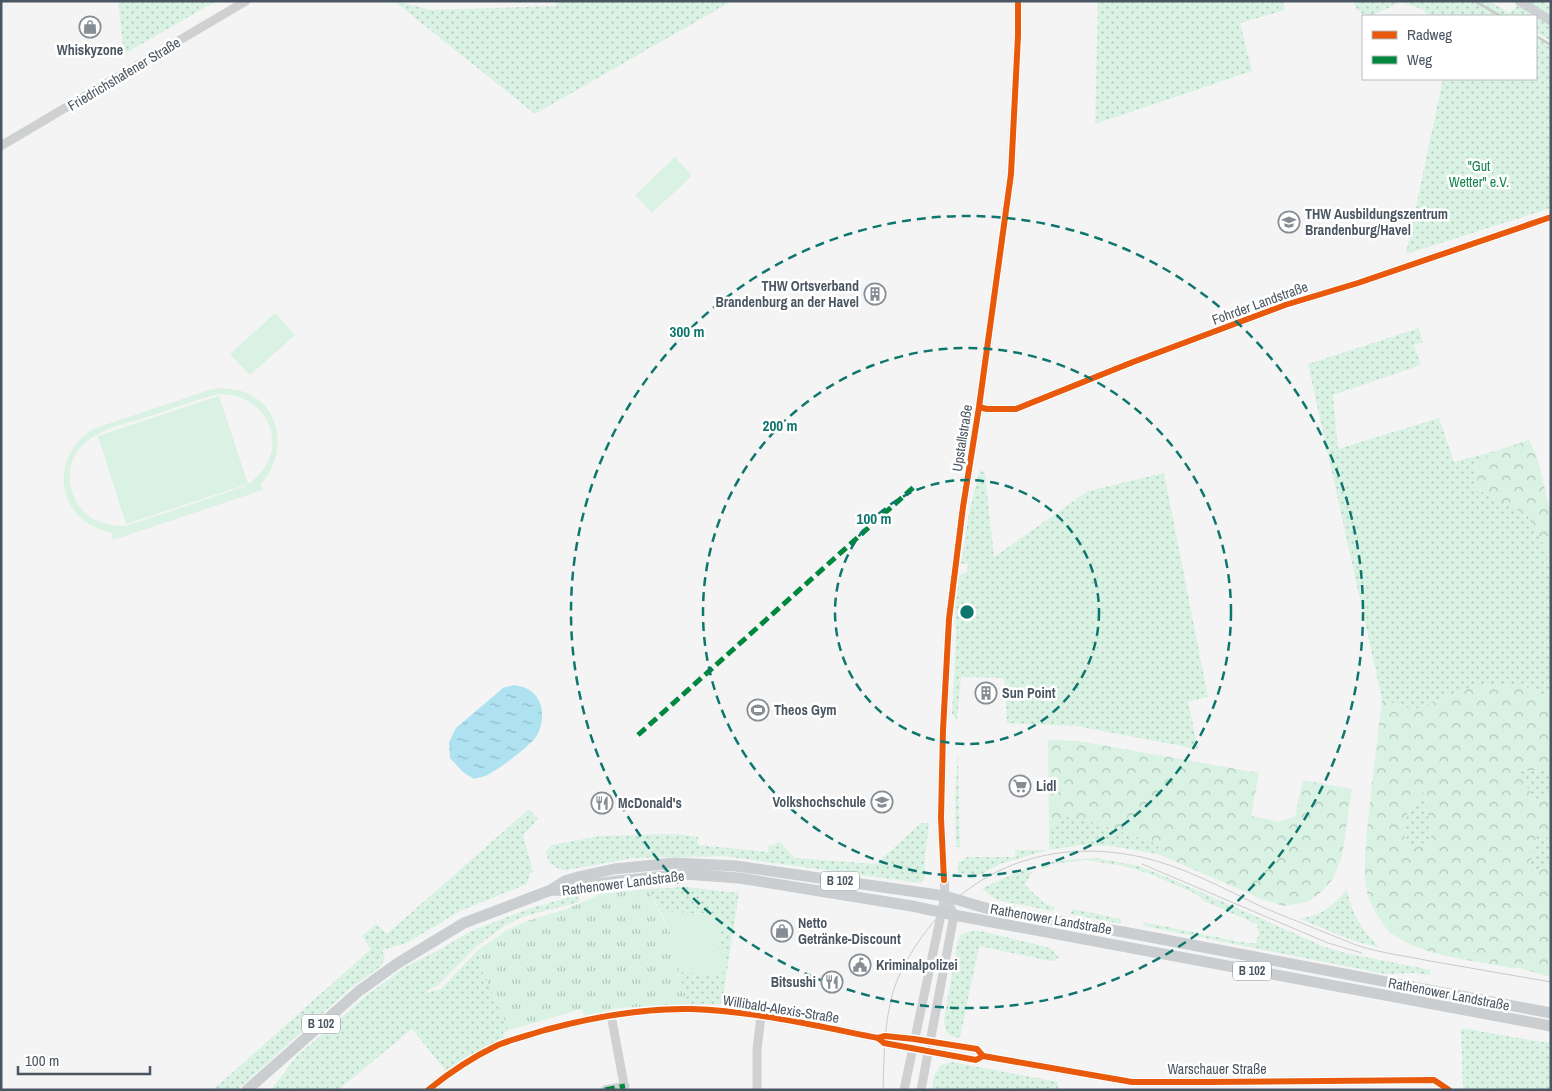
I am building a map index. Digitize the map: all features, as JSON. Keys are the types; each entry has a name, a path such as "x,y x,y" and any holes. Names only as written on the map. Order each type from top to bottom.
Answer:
{"main road":[{"name":"Rathenower Landstraße","path":"247,1090 359,991 398,963 464,923 551,890 565,881 574,878 614,869 684,864 736,866 944,896 992,910 1110,929 1551,1013"},
{"name":"Rathenower Landstraße","path":"551,890 572,891 590,885 684,874 774,882 1551,1026"}],"street":[{"name":"Friedrichshafener Straße","path":"1,146 246,1"},
{"name":"Upstallstraße","path":"904,1090 944,896 941,818 946,659 956,560 1011,174 1018,1"},
{"path":"1519,1 1551,21"},
{"name":"Fohrder Landstraße","path":"979,407 987,409 1016,409 1133,362 1285,305 1358,283 1551,217"},
{"name":"Upstallstraße","path":"944,896 954,915"},
{"path":"921,1090 954,915"},
{"name":"Willibald-Alexis-Straße","path":"428,1090 449,1073 499,1045 570,1023 611,1015 646,1011 690,1009 761,1016 878,1038 885,1036 929,1041"},
{"path":"605,1090 625,1088 611,1015"},
{"path":"757,1090 757,1050 761,1016"},
{"name":"Willibald-Alexis-Straße","path":"878,1038 884,1043 927,1052"},
{"name":"Warschauer Straße","path":"929,1041 977,1050 983,1056 1132,1082 1210,1086 1434,1080 1449,1090"},
{"name":"Warschauer Straße","path":"927,1052 976,1060 983,1056"}],"green space":[{"path":"118,1 216,1 124,54"},
{"path":"394,1 432,10 556,6 556,1 732,1 535,114"},
{"path":"1098,1 1283,1 1285,10 1240,23 1252,71 1095,124"},
{"path":"1354,1 1489,1 1510,13 1522,1 1542,1 1551,6 1551,41 1537,33 1537,15 1428,15 1422,9 1401,2 1373,15 1364,15 1356,8"},
{"name":"\"Gut Wetter\" e.V.","path":"1537,36 1551,46 1551,208 1406,254 1443,80 1537,80"},
{"path":"675,157 692,176 652,213 635,195"},
{"path":"275,313 295,335 250,375 230,354"},
{"path":"1419,328 1423,342 1414,345 1421,365 1333,395 1338,449 1439,418 1454,462 1495,451 1474,468 1477,489 1527,514 1544,545 1551,571 1551,692 1548,697 1521,685 1474,686 1413,710 1382,699 1308,364"},
{"path":"220,388 245,392 263,404 271,415 276,426 277,450 269,474 261,484 263,490 113,540 111,533 96,528 82,519 73,508 67,496 64,484 64,471 74,448 82,438 93,429","holes":["219,394 238,397 253,405 264,416 271,430 272,446 268,461 259,475 243,487 126,526 111,525 98,521 81,509 73,495 70,470 74,457 91,438 115,427 211,396"]},
{"path":"219,396 248,484 126,524 98,436"},
{"path":"1529,440 1537,457 1551,514 1551,571 1544,545 1527,515 1477,489 1474,468 1495,451"},
{"path":"980,469 985,474 994,557 1088,491 1164,473 1208,697 1188,701 1198,749 1076,726 1007,723 1004,678 961,677 957,721 952,714 956,636 955,611 959,575 967,572 968,564 961,564 969,513"},
{"path":"1521,685 1548,697 1551,692 1551,766 1548,770 1516,771 1536,800 1547,792 1551,795 1551,840 1538,831 1528,874 1551,864 1551,977 1520,968 1449,957 1405,942 1392,934 1385,926 1368,897 1365,870 1367,831 1382,699 1413,710 1474,686","holes":["1425,790 1432,843 1404,845 1407,814"]},
{"path":"1048,740 1079,741 1259,773 1251,816 1280,822 1295,816 1303,780 1352,789 1342,856 1333,879 1320,893 1307,902 1284,906 1264,900 1158,854 1158,844 1071,815 1049,826"},
{"path":"958,752 960,847 956,847 955,799"},
{"path":"1551,766 1551,795 1547,792 1536,800 1516,771 1548,770"},
{"path":"1425,790 1432,843 1404,845 1407,814"},
{"path":"529,809 538,819 523,835 533,872 530,873 527,884 460,911 407,943 382,950 385,958 380,967 351,988 237,1090 213,1090 371,949 362,936 376,924 387,934"},
{"path":"1071,815 1158,844 1158,854 1111,846 1080,845 1049,850 1049,826"},
{"path":"921,823 929,823 925,877 920,883 724,856 633,858 566,870 552,865 546,851 552,845 600,836 674,834 698,837 698,845 768,852 769,845 774,845 779,841 795,858 876,864"},
{"path":"1538,830 1551,840 1551,864 1528,874"},
{"path":"1015,850 1047,850 1000,864 972,879 965,874 958,873 958,863 967,857 1015,857"},
{"path":"1097,858 1139,866 1325,947 1345,953 1431,970 1430,975 1412,973 1385,974 1145,926 1143,922 1246,943 1255,943 1259,935 1257,924 1206,902 1194,893 1153,875 1128,867 1087,860 1051,864 1044,869 1039,865 1060,860"},
{"path":"1026,869 1032,872 1025,885 1045,904 1056,907 1052,911 997,900 982,889"},
{"path":"685,887 739,893 722,1004 688,1004 679,972 722,975 718,948 721,914 661,912 648,889"},
{"path":"648,889 675,942 679,972 688,1004 618,1008 584,1016 582,1009 509,1030 481,968 478,950 507,930 601,894"},
{"path":"1347,889 1351,906 1358,921 1379,947 1357,942 1300,919 1316,915 1326,909"},
{"path":"577,895 579,902 525,916 504,926 477,946 438,985 424,993 441,989 478,950 481,968 509,1030 503,1033 505,1039 471,1054 446,1071 412,1029 338,1090 271,1090 296,1057 367,995 407,966 471,931 531,908"},
{"path":"1073,909 1121,919 1121,924 1070,914"},
{"path":"661,912 721,914 718,948 727,953 722,975 679,972 675,942"},
{"path":"970,931 981,931 1050,948 1059,957 1054,961 1050,961 979,946 960,1038 951,1036 946,1032 944,1019 958,941 961,935"},
{"path":"1461,1028 1551,1042 1551,1090 1463,1090"},
{"path":"952,1062 1058,1082 1058,1090 932,1090 934,1076 941,1065"}],"water":[{"path":"514,685 529,690 535,694 539,701 542,722 539,731 529,744 508,762 487,775 474,779 463,772 450,758 449,742 456,728 503,688"}],"tram line":[{"path":"883,1090 885,1039 894,989 908,958 922,937 948,907 971,887 996,872 1023,861 1051,854 1080,851 1110,852 1141,857 1186,871 1271,911 1365,948 1551,982"},
{"path":"1142,864 1328,943 1362,953"}],"railway":[{"path":"1474,1 1499,15"},
{"path":"1537,37 1551,45"}],"marked path":[{"path":"638,735 916,485"},
{"path":"605,1090 625,1086"}],"cycle path":[{"path":"944,880 941,818 943,730 949,619 963,507 979,407 1011,174 1018,1"},
{"path":"979,407 987,409 1016,409 1133,362 1285,305 1358,283 1551,217"},
{"path":"428,1090 453,1071 498,1045 581,1021 617,1014 654,1010 715,1010 762,1016 878,1038 884,1043 976,1060 983,1056"},
{"path":"878,1038 885,1036 914,1039 977,1049 983,1056 1132,1082 1434,1080 1449,1090"}],"place":[{"name":"Whiskyzone","path":"90,27"},
{"name":"THW Ausbildungszentrum Brandenburg/Havel","path":"1289,222"},
{"name":"THW Ortsverband Brandenburg an der Havel","path":"875,294"},
{"name":"Sun Point","path":"986,693"},
{"name":"Theos Gym","path":"758,710"},
{"name":"Lidl","path":"1020,786"},
{"name":"Volkshochschule","path":"882,802"},
{"name":"McDonald's","path":"602,803"},
{"name":"Netto Getränke-Discount","path":"782,931"},
{"name":"Kriminalpolizei","path":"860,965"},
{"name":"Bitsushi","path":"832,982"}]}
